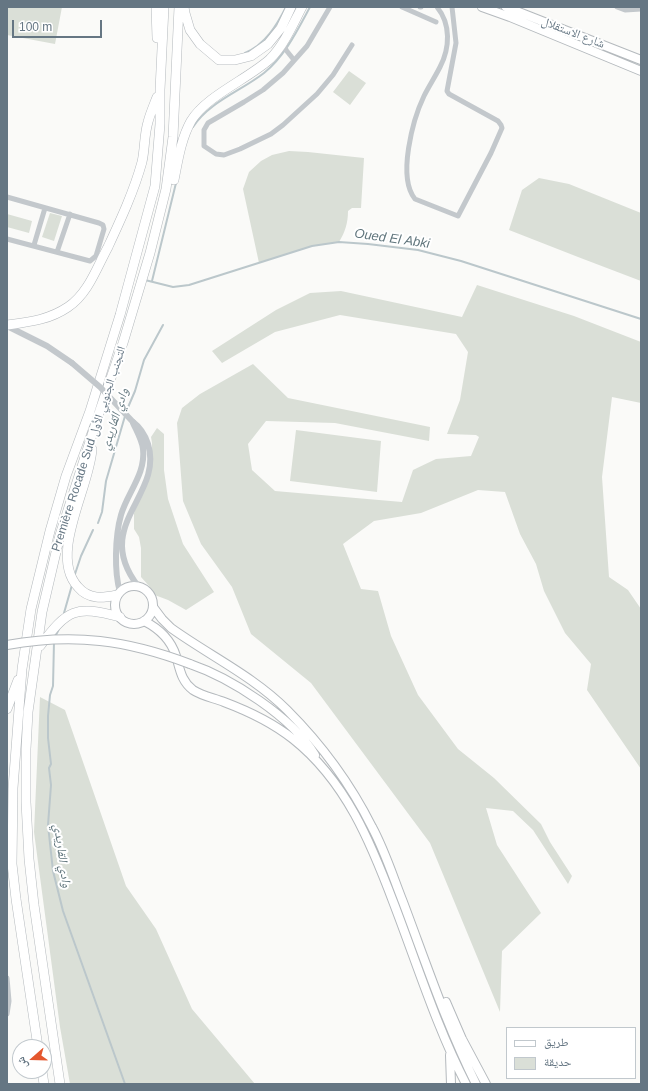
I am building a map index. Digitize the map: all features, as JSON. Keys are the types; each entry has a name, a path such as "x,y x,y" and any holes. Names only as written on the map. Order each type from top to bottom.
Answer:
{"highway":[{"path":"7,325 45,319 59,313 78,298 88,285 122,217 136,181 142,160 147,123 160,90 156,7"},
{"name":"Première Rocade Sud التجنب الجنوبي الأول","path":"37,1039 12,864 13,788 22,670 31,609 50,531 66,476 90,411 120,315 155,186 160,124 164,7"},
{"name":"Première Rocade Sud التجنب الجنوبي الأول","path":"60,1084 34,905 26,802 28,712 42,612 55,556 76,481 123,343 160,216 170,165 179,7"},
{"path":"184,7 190,30 200,44 219,60 234,60 252,56 268,44 281,28 291,7"},
{"path":"133,308 145,284 157,246 171,194 180,152 186,132 192,120 211,101 256,71 285,47 302,7"},
{"path":"92,434 90,463 69,539 67,554 69,570 76,585 89,596 100,598 119,593"},
{"path":"38,648 61,620 76,612 93,611 120,618"},
{"path":"7,709 22,670"},
{"path":"7,778 13,788"}],"main road":[{"path":"482,7 641,71"},
{"name":"شارع الاستقلال","path":"506,7 641,60"},
{"path":"130,586 138,586 148,592 152,599 153,607 151,614 144,621 130,623 120,618 115,607 119,593 130,586"},
{"path":"153,607 171,628 256,683 287,710 310,735 351,790 380,843 457,1027 486,1084"},
{"path":"144,621 158,630 170,644 176,656 182,677 191,688 204,695 238,707 266,722 293,739 319,763"},
{"path":"7,645 28,641 83,639 110,641 164,654 217,675 255,698 278,716 306,742 327,757"},
{"path":"306,742 319,763 344,795 372,847 449,1048 466,1084"},
{"path":"394,876 449,1023 476,1084"},
{"path":"449,1048 451,1084"}],"street":[{"path":"330,7 306,46 294,60 263,90 208,123 204,130 204,146 216,154 224,154 240,149 271,134 317,94 333,75 352,45"},
{"path":"402,7 436,22"},
{"path":"437,7 443,14 447,24 448,35 446,49 441,66 424,97 417,116 408,151 406,172 412,195 415,199 458,216 491,153 502,128 498,121 446,91 456,43 452,7"},
{"path":"617,7 625,10 641,10"},
{"path":"285,47 294,60"},
{"path":"7,197 70,214 101,224 104,227 104,232 96,256 92,260 87,261 34,245 7,239"},
{"path":"34,245 45,208"},
{"path":"58,252 70,214"},
{"path":"7,325 47,346 72,363 100,386 140,428 145,436 151,459 148,478 127,519 123,541 125,564 131,577 138,586"},
{"path":"119,593 117,581 116,541 118,524 124,507 139,477 143,459 142,444 133,422"},
{"path":"7,978 7,1014"}],"green space":[{"path":"8,7 62,7 55,44 7,35"},
{"path":"349,71 366,83 350,105 333,92"},
{"path":"289,151 364,158 361,208 352,208 348,211 346,227 339,242 312,246 259,263 243,189 249,172 261,161 272,155"},
{"path":"539,178 569,184 641,213 641,281 509,230 522,190"},
{"path":"50,213 62,216 54,241 42,237"},
{"path":"7,214 32,221 29,233 7,227"},
{"path":"477,285 574,316 641,342 641,403 612,397 602,477 609,577 628,590 641,609 641,769 587,690 591,664 565,633 544,591 536,564 520,534 505,492 478,490 421,513 374,521 343,544 361,589 378,591 391,636 418,695 458,749 494,778 541,824 550,842 572,876 568,884 533,830 513,811 486,808 497,845 541,913 502,951 500,1012 430,843 311,683 251,634 232,587 201,544 183,501 177,423 182,408 200,394 253,364 288,398 430,427 429,441 335,423 266,421 248,444 252,470 275,491 402,502 413,470 436,459 471,456 479,437 476,435 447,434 460,400 468,352 456,334 340,315 275,332 222,363 212,351 276,310 310,293 341,291 462,317"},
{"path":"157,428 164,434 164,470 168,499 183,544 214,592 186,610 168,600 152,594 149,586 141,577 141,548 139,537 134,529 134,513 152,461 151,437"},
{"path":"296,430 381,441 377,492 290,481"},
{"path":"40,697 65,710 126,886 156,929 192,1009 255,1084 70,1084 60,1027 34,832"}],"waterway":[{"path":"245,53 259,45 270,34 286,7"},
{"path":"193,127 200,118 216,104 264,73 278,59 290,43 310,7"},
{"path":"152,281 176,183"},
{"name":"Oued El Abki","path":"145,280 173,287 189,285 312,246 339,242 368,244 418,250 461,261 641,319"},
{"name":"وادي القاريدي","path":"126,412 135,391 144,360 163,325"},
{"name":"وادي القاريدي","path":"98,523 102,512 106,481 125,416"},
{"name":"وادي القاريدي","path":"75,574 81,556 93,530"},
{"name":"وادي القاريدي","path":"64,613 72,585"},
{"name":"وادي القاريدي","path":"55,637 59,629"},
{"name":"وادي القاريدي","path":"54,642 53,686 50,695 48,716 48,738 51,764 49,768 51,785 48,825 53,871 63,911 125,1084"}]}
